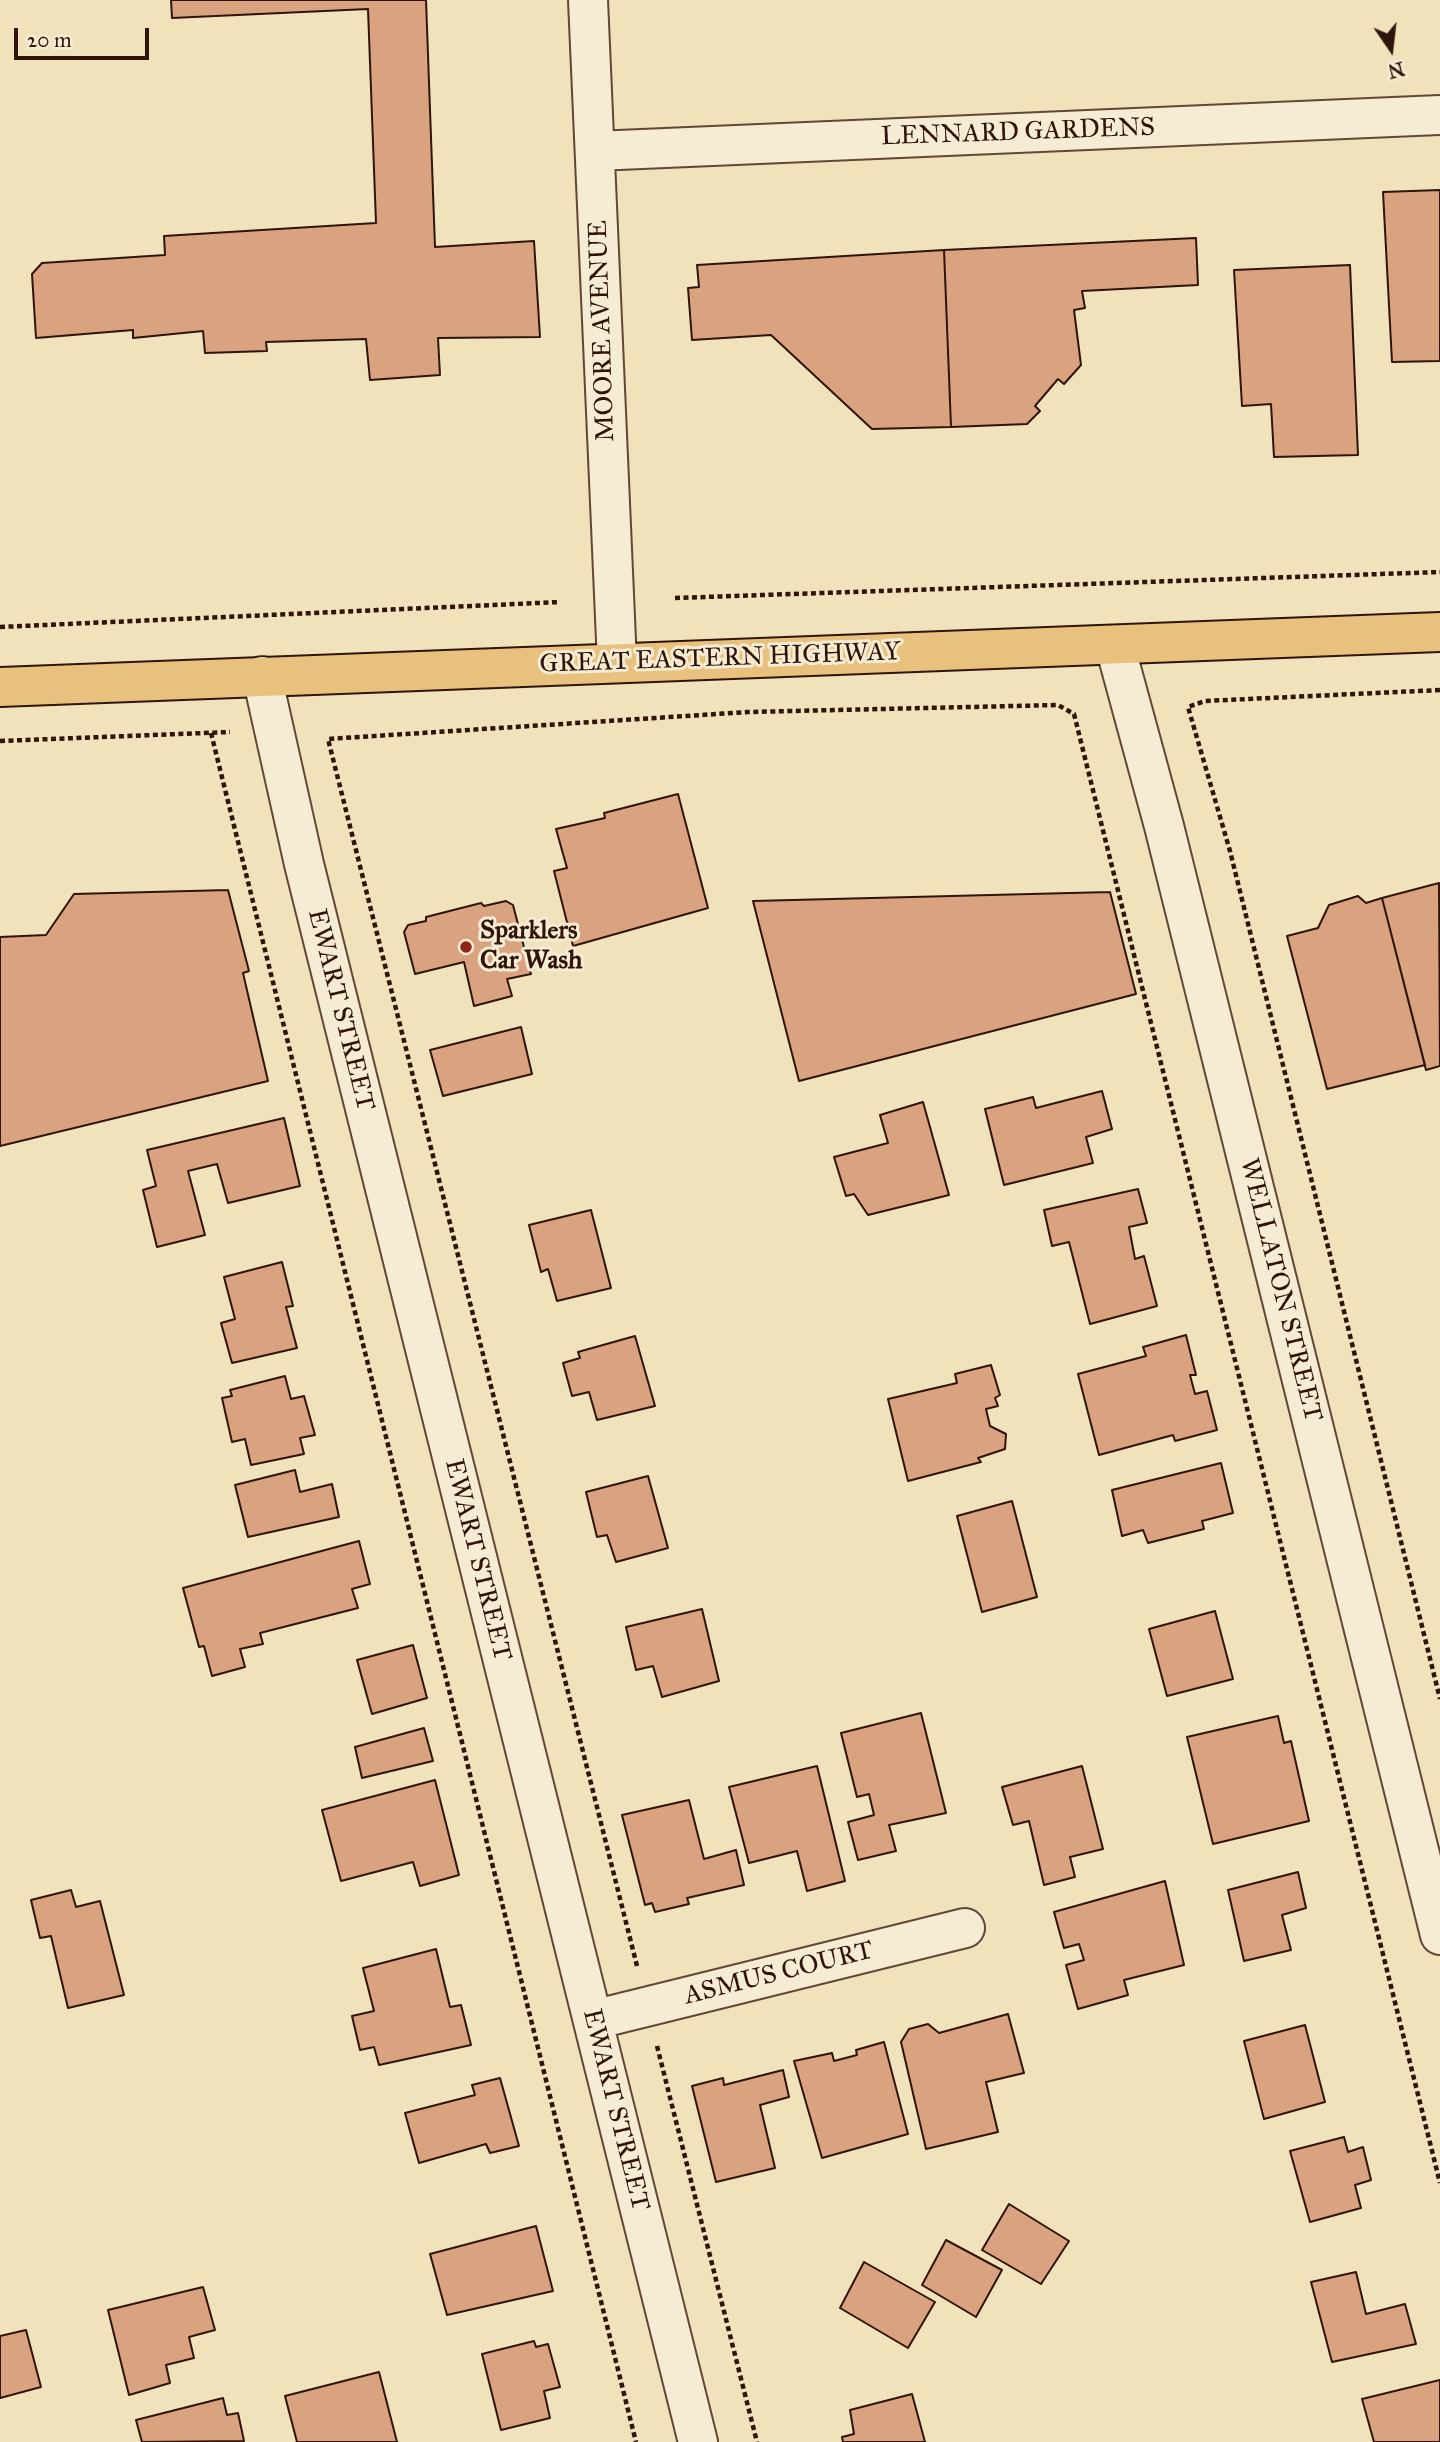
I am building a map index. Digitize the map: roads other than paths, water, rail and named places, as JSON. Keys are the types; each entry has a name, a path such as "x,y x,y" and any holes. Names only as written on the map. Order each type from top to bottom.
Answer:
{"highway":[{"name":"GREAT EASTERN HIGHWAY","path":"0,687 1440,632"}],"street":[{"name":"MOORE AVENUE","path":"588,0 617,663"},
{"name":"LENNARD GARDENS","path":"595,151 1440,115"},
{"name":"WELLATON STREET","path":"1115,646 1164,825 1440,1935"},
{"name":"EWART STREET","path":"262,676 304,864 698,2442"},
{"name":"ASMUS COURT","path":"593,2020 965,1928"}],"place":[{"name":"Sparklers Car Wash","path":"466,947"}]}
